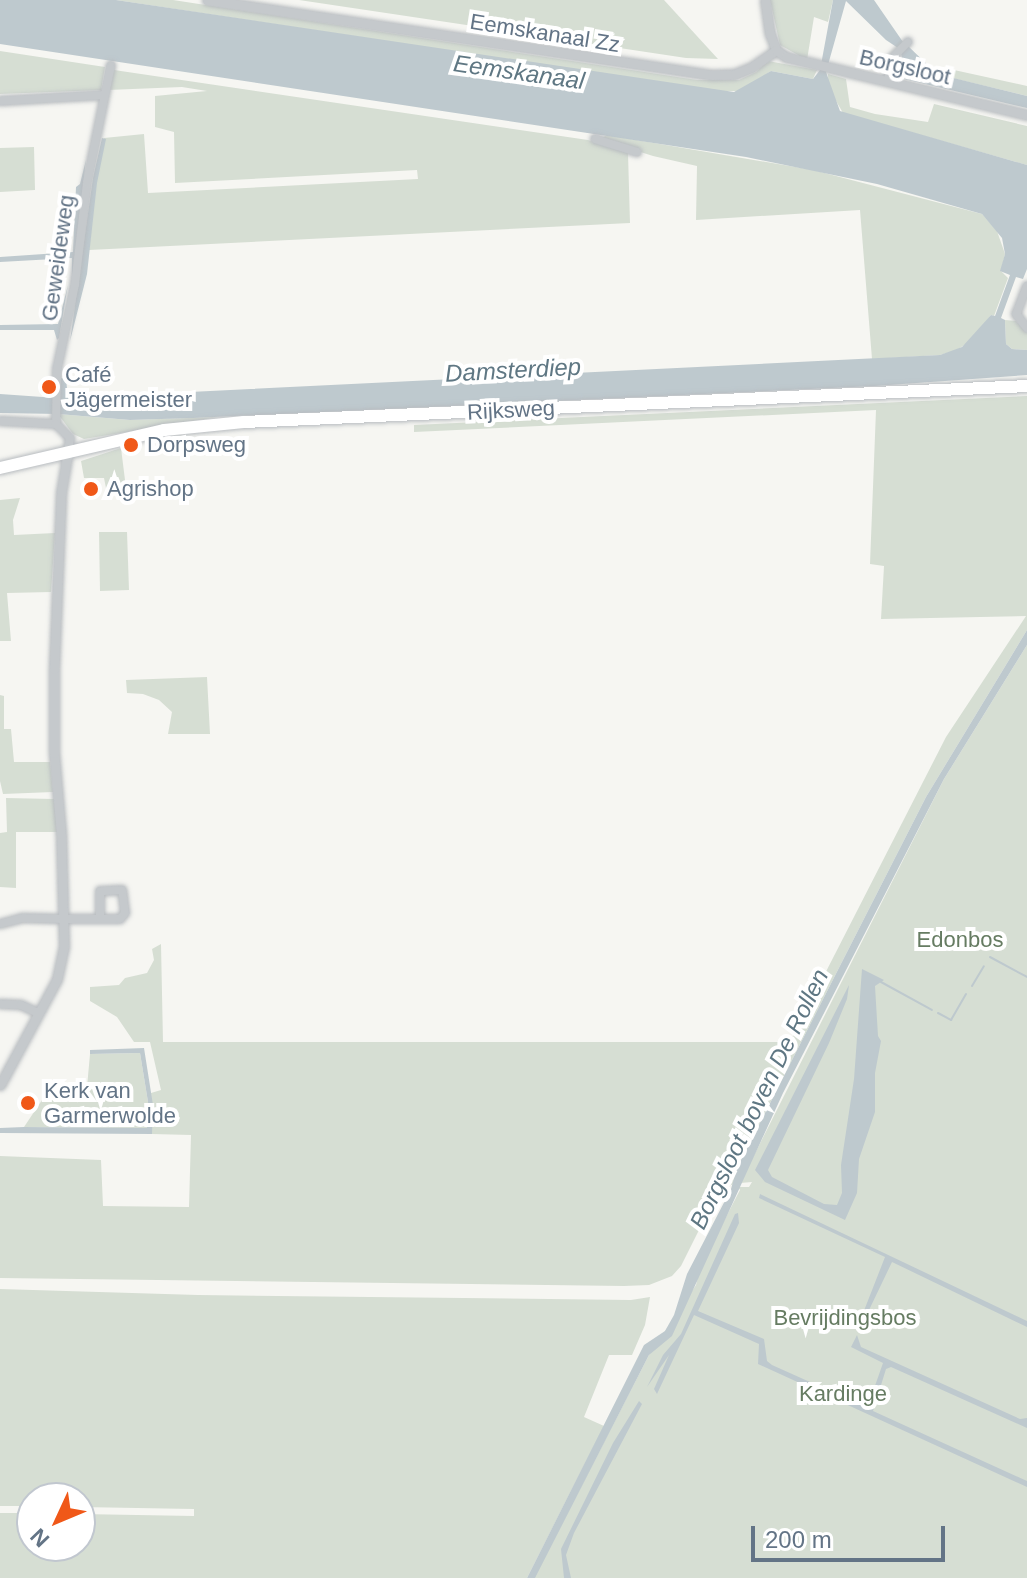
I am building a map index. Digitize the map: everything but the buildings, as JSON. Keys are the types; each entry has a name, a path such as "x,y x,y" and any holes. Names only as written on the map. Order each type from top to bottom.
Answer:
{"main road":[{"name":"Rijksweg","path":"0,468 164,430 244,422 1027,386"}],"street":[{"name":"Eemskanaal Zz","path":"207,0 712,75 735,74 752,67 776,50"},
{"path":"765,0 770,34 776,50"},
{"path":"888,82 894,54 908,42"},
{"name":"Borgsloot","path":"776,50 786,57 824,67 1027,115"},
{"name":"Geweideweg","path":"68,451 70,438 55,419 55,397 81,251 87,183 111,65"},
{"path":"0,101 104,95"},
{"path":"595,139 637,152"},
{"path":"1027,286 1016,314 1027,328"},
{"path":"0,421 55,419"},
{"path":"0,1085 62,965 54,684 60,519 68,451"},
{"path":"0,924 22,918 63,919 100,919 120,919 125,913 122,890 100,891 100,919"},
{"path":"0,1004 21,1005 38,1013"}],"green space":[{"path":"116,0 173,0 697,80 739,80 756,72 768,61 817,70 813,79 771,71 740,91 717,91"},
{"path":"299,0 664,0 718,59 686,58"},
{"path":"770,0 833,0 828,22 814,17 807,60 780,45"},
{"path":"0,51 105,67 101,90 0,94"},
{"path":"114,70 588,140 628,153 630,223 89,250 92,189 104,138 144,134 148,193 418,179 417,170 175,183 174,132 155,127 155,96 207,91 182,87 108,90"},
{"path":"954,70 1027,86 1027,96 952,78"},
{"path":"828,74 846,79 850,107 875,114 928,122 934,104 1027,126 1027,165 843,113 828,87"},
{"path":"607,135 813,170 982,214 997,231 1005,254 1001,271 1008,278 994,316 991,315 973,339 957,350 940,355 872,359 860,210 696,220 697,166 600,139"},
{"path":"34,147 35,190 0,192 0,148"},
{"path":"1005,320 1016,321 1027,332 1027,350 1012,349 1006,344"},
{"path":"1027,396 1027,630 926,797 737,1168 734,1184 722,1188 716,1196 681,1266 672,1276 649,1285 624,1286 0,1278 0,1156 101,1160 103,1206 189,1207 191,1135 152,1134 151,1093 161,1090 150,1042 134,1042 117,1017 90,1001 90,987 119,985 125,978 147,973 154,960 152,949 161,944 163,1042 790,1042 946,737 1026,616 881,619 884,566 870,564 876,410 414,432 414,425"},
{"path":"58,414 130,420 218,417 84,439 73,434"},
{"path":"121,448 126,488 106,488 104,478 84,478 81,461"},
{"path":"20,498 13,520 14,535 55,533 51,592 7,593 11,641 0,641 0,500"},
{"path":"99,532 127,532 129,590 100,591"},
{"name":"Kardinge","path":"1027,645 1027,1578 534,1578 649,1355 696,1285 701,1265 740,1190 738,1187 749,1187 752,1182 740,1183 944,779"},
{"path":"207,677 210,734 168,734 172,712 159,700 143,694 127,693 126,680"},
{"path":"0,695 4,696 4,729 11,729 14,762 50,762 53,792 3,794 0,781"},
{"path":"6,798 54,799 57,832 16,832 16,888 0,887 0,833 7,832"},
{"path":"140,1053 148,1102 147,1128 24,1127 44,1097 44,1080 87,1087 90,1054"},
{"path":"0,1289 198,1295 631,1300 650,1297 645,1325 632,1355 609,1355 584,1417 604,1426 527,1578 0,1578 0,1513 16,1513 16,1562 96,1562 96,1514 194,1516 194,1509 96,1507 96,1482 16,1482 16,1506 0,1506"}],"water":[{"name":"Eemskanaal","path":"0,0 116,0 734,92 771,71 813,79 820,70 833,0 874,0 903,42 898,48 886,40 846,1 826,72 840,111 1027,165 1027,269 1023,279 1016,277 1001,318 1005,320 1006,344 1012,349 1027,350 1027,375 875,386 193,418 130,420 0,413 0,394 57,398 61,378 66,379 68,398 940,355 962,347 991,315 995,316 1010,275 1000,271 1005,254 1002,238 982,214 877,184 746,157 0,44"},
{"path":"907,45 937,74 1027,96 1027,108 904,79 901,51"},
{"path":"102,138 106,139 97,183 87,274 70,341 93,178"},
{"path":"86,160 72,280 72,258 0,262 0,257 73,252 76,187 80,184"},
{"path":"68,285 57,340 54,330 0,330 0,325 58,324"},
{"path":"1027,630 1027,645 944,779 783,1093 672,1336 649,1355 535,1578 527,1578 644,1345 665,1331 674,1315 687,1274 731,1189 737,1168 926,797"},
{"path":"862,969 884,980 875,986 878,1036 881,1041 875,1073 875,1112 859,1159 857,1193 845,1220 765,1182 755,1170 849,985 847,999 829,1043 768,1170 772,1177 824,1204 837,1205 842,1193 841,1165 854,1079"},
{"path":"144,1048 153,1105 152,1134 0,1133 0,1128 24,1127 147,1128 148,1102 140,1053 90,1054 90,1050"},
{"path":"760,1194 1027,1321 1027,1327 892,1262 859,1331 858,1326 885,1257 759,1198"},
{"path":"738,1213 739,1223 698,1311 764,1339 767,1361 772,1365 859,1404 870,1400 883,1363 851,1347 857,1335 861,1347 1020,1419 1027,1418 1027,1428 891,1367 886,1369 873,1411 1027,1481 1027,1487 758,1364 759,1344 694,1315 657,1394 654,1389 669,1355 647,1387 663,1355 681,1334"},
{"path":"639,1401 642,1404 574,1533 566,1555 571,1578 564,1578 561,1549 613,1443"}],"waterway":[{"path":"990,957 1027,977"},
{"path":"972,986 984,966"},
{"path":"881,982 932,1010"},
{"path":"938,1013 951,1020 966,994"}],"place":[{"name":"Café Jägermeister","path":"49,387"},
{"name":"Dorpsweg","path":"131,445"},
{"name":"Agrishop","path":"91,489"},
{"name":"Kerk van Garmerwolde","path":"28,1103"}],"water label":[{"name":"Damsterdiep","path":"513,370"},
{"name":"Borgsloot boven De Rollen","path":"759,1099"}],"park label":[{"name":"Edonbos","path":"960,940"},
{"name":"Bevrijdingsbos","path":"845,1318"}]}
